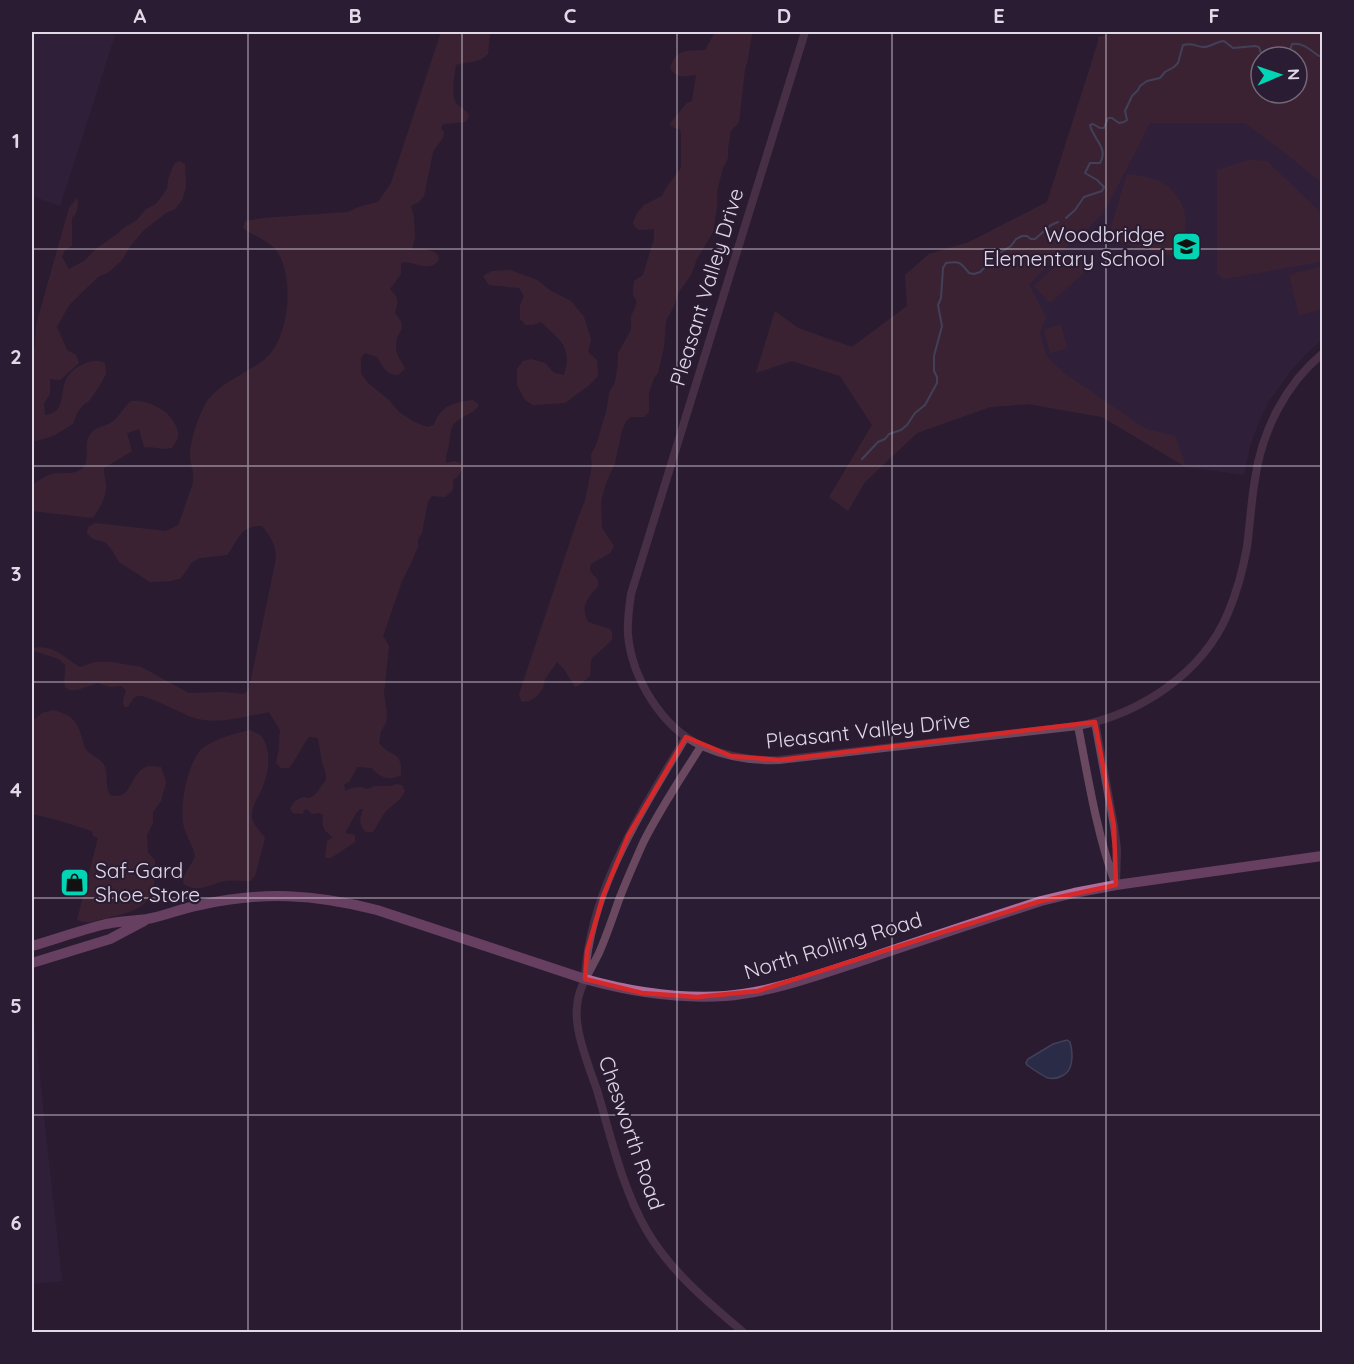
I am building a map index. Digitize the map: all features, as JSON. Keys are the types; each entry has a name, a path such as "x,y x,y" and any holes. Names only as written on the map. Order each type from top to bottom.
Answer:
{"main road":[{"name":"North Rolling Road","path":"32,946 105,925 147,919 199,905 239,898 309,897 377,910 585,979 636,992 665,996 727,996 758,991 816,976 1041,901 1074,893 1323,856"},
{"name":"North Rolling Road","path":"32,963 110,939 147,919"}],"street":[{"name":"Pleasant Valley Drive","path":"805,32 631,594 628,633 630,649 641,681 659,711 686,737 701,746 731,756 747,760 778,760 1078,726 1136,707 1171,685 1187,670 1204,652 1228,614 1247,547 1255,477 1265,437 1286,395 1300,376 1323,354"},
{"path":"1095,722 1117,849 1116,885"},
{"path":"1078,726 1102,845 1116,885"},
{"name":"Chesworth Road","path":"585,979 587,951 593,925 616,863 639,816 686,737"},
{"name":"Chesworth Road","path":"701,746 644,841 599,953 585,979 576,1009 579,1032 622,1174 639,1215 661,1251 687,1283 743,1332"}],"highlighted area":[{"path":"1095,722 1114,826 1116,885 1041,901 758,991 697,997 642,993 585,979 587,951 603,896 628,836 686,737 731,756 779,760"}],"shaded area":[{"path":"32,32 116,32 60,206 32,196"},
{"path":"441,32 490,32 488,54 476,61 456,65 453,84 454,99 469,117 465,122 443,124 441,128 444,135 433,152 424,196 411,206 415,237 412,249 428,250 438,255 439,259 431,266 402,262 401,274 390,289 397,300 395,313 402,327 396,349 405,369 398,375 390,373 377,357 365,353 361,358 361,374 399,412 427,427 434,425 440,413 449,406 473,400 479,405 452,427 446,463 455,461 462,464 463,468 453,480 453,490 445,497 432,496 428,501 418,547 402,581 383,636 389,646 384,693 387,714 379,743 398,758 401,775 393,778 385,777 372,768 357,767 349,782 344,784 345,791 352,788 368,789 395,784 402,785 405,791 385,812 373,832 366,832 362,826 363,809 360,809 345,833 355,835 355,842 331,858 325,858 327,841 333,837 324,828 323,815 312,814 307,809 303,814 293,813 290,809 294,802 302,797 309,798 315,795 326,780 318,738 309,737 289,768 281,768 276,763 280,730 269,712 216,721 198,719 141,696 133,699 128,707 124,707 126,690 121,686 110,687 98,683 77,690 69,690 64,684 65,665 59,659 34,651 34,648 53,650 80,667 95,662 111,662 141,667 189,693 244,694 248,691 276,559 272,541 262,526 255,526 244,531 227,555 200,558 192,562 181,578 150,582 119,562 105,542 93,539 87,533 88,527 95,523 166,531 178,525 193,484 190,449 205,405 220,388 264,360 273,351 284,324 288,292 283,262 274,247 243,228 245,221 348,212 378,202 391,183"},
{"path":"715,32 753,32 745,69 739,122 731,131 728,158 717,191 713,232 697,259 691,275 678,293 666,321 664,347 658,373 649,393 649,412 644,417 631,417 626,421 615,463 601,501 602,528 614,546 610,553 591,564 591,571 598,580 598,586 588,598 585,611 588,622 610,629 612,640 593,657 590,676 581,684 575,687 557,662 536,697 522,702 519,695 523,682 585,501 592,466 591,455 597,443 609,393 615,382 618,353 631,330 631,316 637,302 633,295 634,281 643,275 654,239 654,229 639,230 633,223 637,213 644,205 662,196 681,168 681,132 670,123 687,103 692,101 696,75 678,76 670,68 679,54 705,50"},
{"path":"1121,32 1322,32 1322,183 1245,123 1150,123 1101,215 1029,285 1046,317 1040,332 1046,356 1065,374 1146,429 1175,436 1186,467 1102,417 1028,404 990,407 917,433 865,482 848,511 829,497 872,425 840,376 792,361 756,373 775,311 798,328 852,347 907,306 905,275 929,254 969,242 1047,202 1098,37"},
{"name":"Woodbridge Elementary School","path":"1249,94 1249,105 1309,105 1309,99 1322,101 1322,340 1292,369 1269,401 1250,446 1244,475 1186,467 1102,417 1028,404 990,407 953,420 988,305 1144,102"},
{"path":"1250,160 1267,161 1318,210 1323,222 1320,262 1224,279 1217,274 1217,170"},
{"path":"179,161 185,164 186,187 182,200 175,209 144,230 122,260 109,272 98,277 69,305 57,327 67,350 76,355 79,363 60,380 50,379 50,394 44,403 45,415 51,414 59,407 65,382 76,368 88,362 100,361 105,363 106,374 89,401 77,413 73,424 53,436 32,442 32,356 36,325 69,208 77,198 76,213 72,218 72,246 65,250 62,257 69,269 84,261 96,249 137,220 146,209 156,204 167,189 174,164"},
{"path":"1127,174 1160,182 1168,187 1181,202 1186,220 1185,231 1181,243 1172,256 1113,241 1109,234"},
{"path":"1072,251 1088,269 1050,303 1034,286"},
{"path":"1322,266 1322,309 1299,315 1289,275"},
{"path":"510,270 537,280 551,291 571,301 584,317 591,339 588,352 597,360 598,376 565,403 533,405 525,400 517,385 517,369 523,361 531,359 545,363 554,373 564,375 567,357 559,339 541,322 526,325 520,319 520,306 524,296 519,288 489,285 483,276 492,271"},
{"path":"1061,325 1067,348 1050,353 1044,330"},
{"path":"131,401 142,401 153,405 170,417 178,431 177,441 172,448 144,447 139,429 127,433 132,451 104,468 105,493 93,518 32,511 32,486 49,475 74,472 84,467 87,459 87,440 91,433 115,420"},
{"path":"53,710 72,719 78,727 86,750 104,764 110,795 117,796 127,791 137,775 146,767 161,767 166,782 161,801 153,812 153,823 147,835 148,853 155,860 152,890 147,900 140,906 120,915 92,922 77,920 98,838 93,836 92,831 32,814 32,722 42,713"},
{"path":"250,730 262,737 265,742 268,760 266,778 252,814 254,824 265,838 255,876 250,881 225,881 199,888 188,886 183,883 184,876 195,857 184,828 182,815 189,772 203,748 226,737"},
{"path":"32,1004 62,1281 32,1284"}],"water":[{"path":"1067,1040 1071,1046 1072,1061 1066,1074 1048,1078 1027,1065 1028,1059 1053,1044"}],"waterway":[{"path":"1066,218 1084,197 1102,191 1104,187 1085,173 1090,163 1100,163 1103,153 1090,125 1104,128 1108,118 1119,123 1127,120 1125,111 1132,96 1147,81 1160,78 1174,67 1178,63 1183,45 1204,47 1224,41 1233,48 1249,47"},
{"path":"1292,45 1300,45"},
{"path":"1309,50 1322,56"},
{"path":"862,459 878,442 907,425 915,413 925,405 937,383 934,356 942,326 938,305 941,298 943,268 946,263 959,263 969,273 980,272 1016,239 1022,236 1035,239 1058,222"}],"place":[{"name":"Woodbridge Elementary School","path":"1186,247"},
{"name":"Saf-Gard Shoe Store","path":"74,883"}]}
